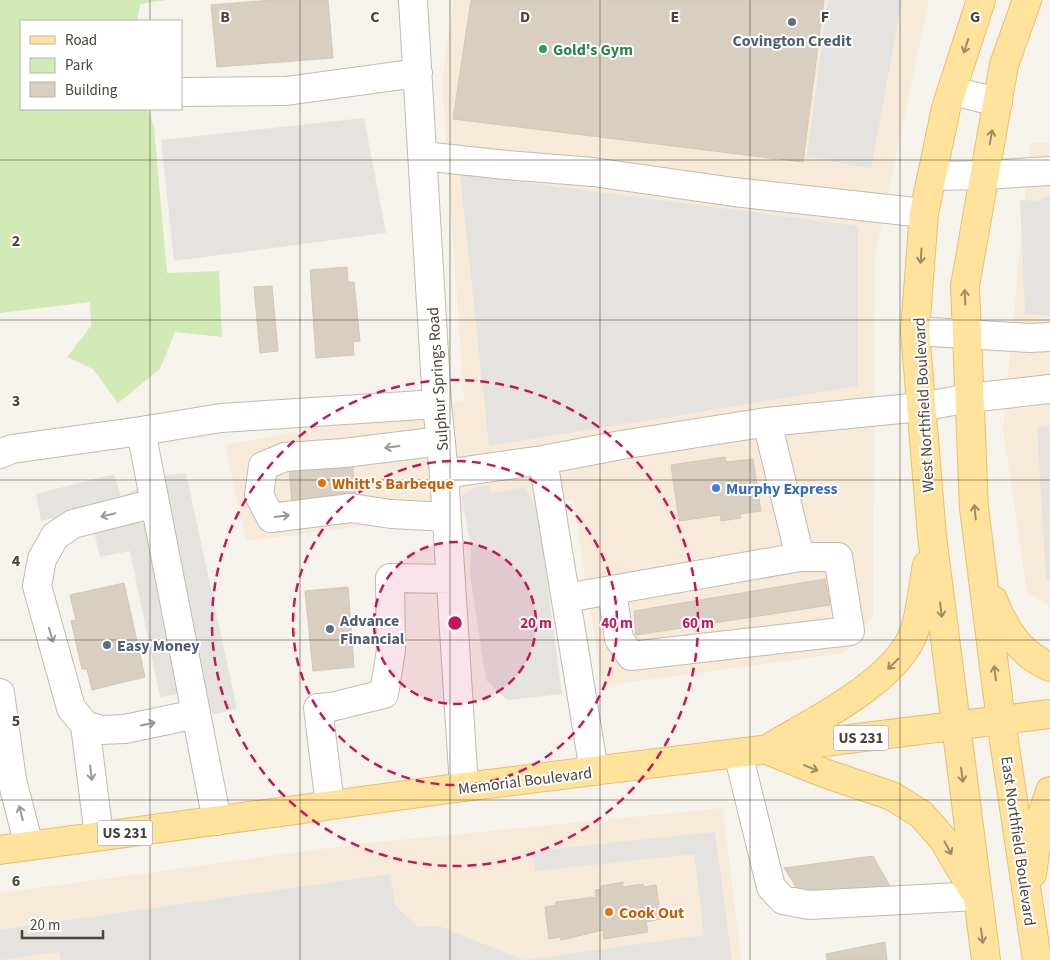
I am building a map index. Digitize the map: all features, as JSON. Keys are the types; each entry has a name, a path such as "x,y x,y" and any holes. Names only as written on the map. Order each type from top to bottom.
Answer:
{"main road":[{"name":"West Northfield Boulevard","path":"956,727 932,536 915,331 924,213 946,108 981,0"},
{"path":"1001,721 974,508 965,286 1004,65 1027,0"},
{"path":"766,750 839,706 879,678 899,659 914,633 932,536"},
{"path":"982,570 1001,620 1012,636 1035,660 1050,667"},
{"name":"Memorial Boulevard","path":"0,850 330,805 1050,714"},
{"name":"East Northfield Boulevard","path":"1001,721 1036,960"},
{"path":"956,727 986,960"},
{"path":"766,750 824,773 892,796 921,814 943,839 977,896"},
{"path":"1028,903 1039,824 1050,792"}],"street":[{"name":"Sulphur Springs Road","path":"413,0 436,404 444,474 464,788"},
{"path":"182,92 286,91 418,73"},
{"path":"952,91 998,102"},
{"path":"423,156 593,172 734,192 924,213"},
{"path":"932,176 1050,172"},
{"path":"915,331 1030,338 1050,337"},
{"path":"444,474 543,460 621,445 767,422 921,407 969,398 1050,389"},
{"path":"0,454 12,449 220,418 436,404"},
{"path":"767,422 800,558"},
{"path":"141,431 217,820"},
{"path":"440,441 344,453 284,457 263,466 259,495 271,518 351,508 391,514 446,517"},
{"path":"543,460 594,771"},
{"path":"99,836 84,725 71,708 37,586 42,559 54,536 73,524 155,503"},
{"path":"566,598 612,590 800,558 838,557 850,630 631,656 619,639 612,590"},
{"path":"330,805 318,708 331,707 384,694 391,650 390,578 450,579"},
{"path":"0,693 12,780 29,846"},
{"path":"84,725 101,730 125,728 196,714"},
{"path":"738,753 771,887 783,900 809,905 977,896"}],"shaded area":[{"path":"454,0 929,0 875,256 873,615 845,653 602,686 573,499 246,541 225,445 464,400 442,80"},
{"path":"828,0 902,0 871,169 807,156"},
{"path":"364,118 386,233 174,261 161,140"},
{"path":"1030,143 1050,143 1050,606 1027,592 1003,429"},
{"path":"460,174 858,226 858,386 489,446"},
{"path":"1050,195 1050,316 1025,314 1020,200 1037,201"},
{"path":"1050,426 1050,580 1046,580 1037,427"},
{"path":"186,473 237,709 215,714 181,694 160,697 130,551 100,557 89,510 41,521 36,494 114,474 121,496 167,475"},
{"path":"490,486 491,493 525,487 538,512 562,694 507,700 486,680 470,576 471,549 462,496 475,487"},
{"path":"723,808 741,960 0,960 0,893 358,844"},
{"path":"715,832 732,960 525,960 704,935 694,854 535,871 533,851"},
{"path":"390,874 395,905 418,927 439,926 524,960 61,960 59,952 0,960 0,930"}],"green space":[{"path":"0,0 166,0 140,4 137,20 20,20 20,110 148,110 154,127 167,273 219,271 222,337 175,332 160,369 118,403 93,369 67,357 91,326 90,302 0,313"}],"building":[{"path":"272,0 328,0 333,58 217,67 211,5"},
{"path":"471,0 824,0 803,162 453,119"},
{"path":"347,267 348,282 354,282 360,341 353,342 354,355 316,358 310,270"},
{"path":"272,286 278,351 260,353 254,287"},
{"name":"Murphy Express","path":"725,457 726,462 753,459 761,511 740,514 741,518 721,521 720,515 679,521 671,465"},
{"name":"Whitt's Barbeque","path":"352,460 356,502 292,506 289,465"},
{"path":"825,579 830,605 636,635 634,611"},
{"name":"Easy Money","path":"124,583 145,677 92,690 87,669 82,669 71,621 76,620 70,595"},
{"name":"Advance Financial","path":"348,587 354,667 313,671 305,591"},
{"path":"873,856 891,888 802,896 784,868"},
{"path":"623,882 623,887 643,884 644,887 656,885 661,919 646,922 648,932 604,939 603,930 561,940 560,937 549,939 545,907 556,905 556,902 596,897 595,890 601,889 601,886"},
{"path":"885,942 887,960 827,960 826,954"}],"place":[{"name":"Covington Credit","path":"792,22"},
{"name":"Gold's Gym","path":"543,49"},
{"name":"Whitt's Barbeque","path":"322,483"},
{"name":"Murphy Express","path":"716,488"},
{"name":"Advance Financial","path":"330,629"},
{"name":"Easy Money","path":"107,645"},
{"name":"Cook Out","path":"609,912"}]}
